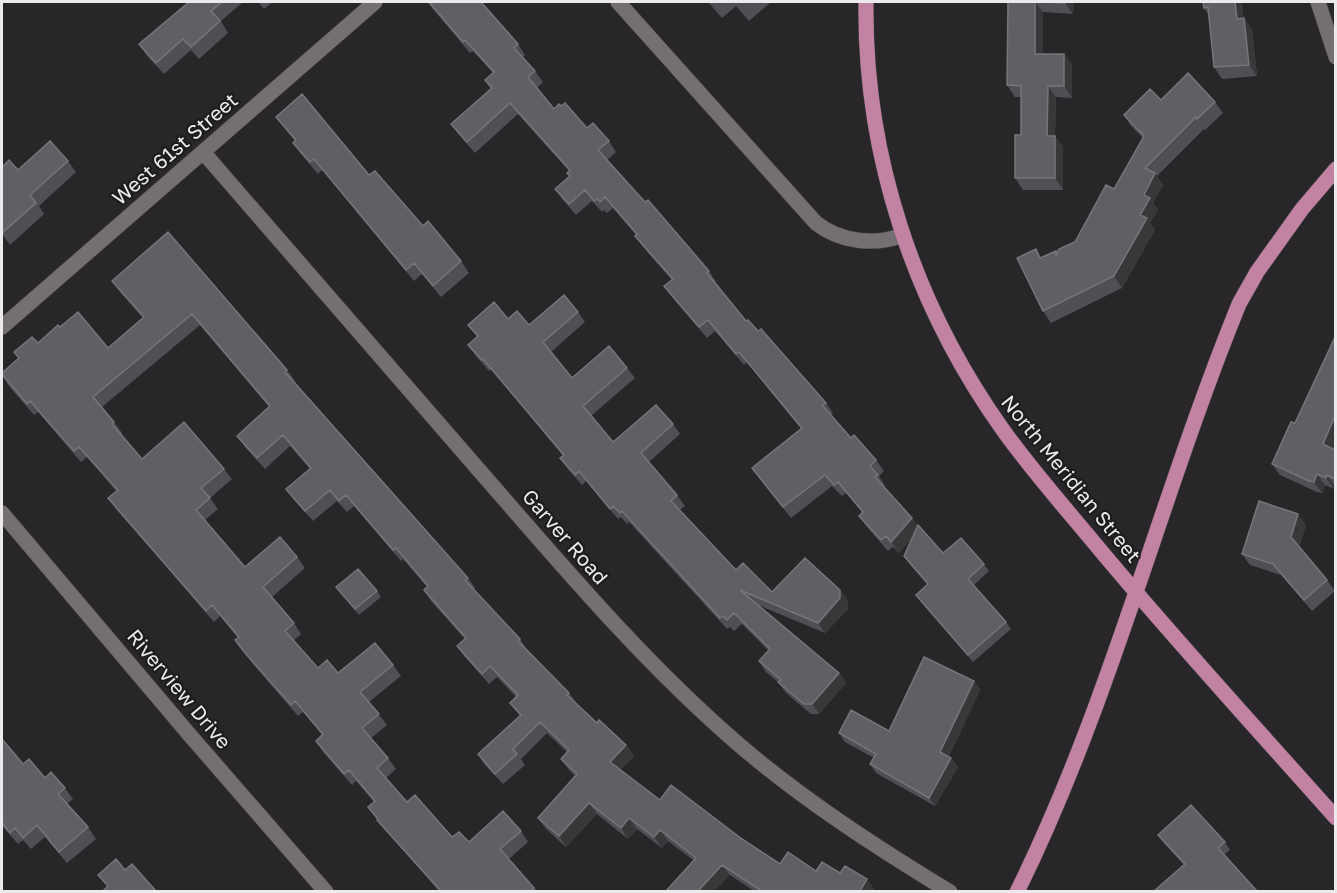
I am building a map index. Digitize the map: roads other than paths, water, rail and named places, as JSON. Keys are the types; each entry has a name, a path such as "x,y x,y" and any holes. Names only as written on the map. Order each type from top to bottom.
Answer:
{"main road":[{"name":"North Meridian Street","path":"866,2 865,31 874,120 882,161 916,273 940,326 982,399 1028,463 1136,592 1335,818"},
{"path":"1017,891 1070,772 1239,304 1257,272 1302,209 1335,169"}],"street":[{"name":"West 61st Street","path":"2,327 375,2"},
{"path":"618,2 816,223 828,231 860,240 889,240 903,235"},
{"path":"1318,2 1335,57"},
{"name":"Garver Road","path":"203,152 593,602 666,679 738,744 793,788 862,837 950,891"},
{"name":"Riverview Drive","path":"2,513 180,724 326,891"}]}
